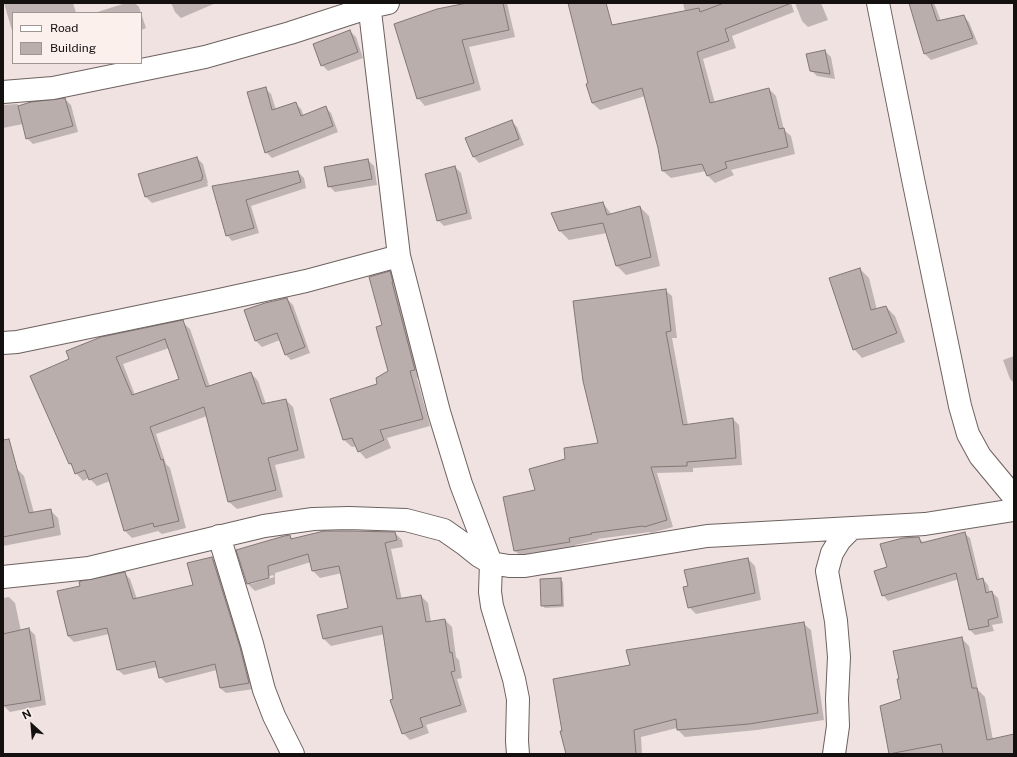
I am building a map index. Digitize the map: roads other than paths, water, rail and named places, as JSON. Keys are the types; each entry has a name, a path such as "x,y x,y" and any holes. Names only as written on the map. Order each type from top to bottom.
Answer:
{"street":[{"path":"878,3 960,406 968,434 980,456 1014,497"},
{"path":"3,92 52,88 205,57 290,33 376,4 385,150 399,256 439,412 461,484 492,563 490,592 492,606 514,679 518,699 518,754"},
{"path":"3,343 17,342 306,281 399,256"},
{"path":"3,577 89,568 264,526 313,519 349,518 406,520 444,530 479,556 492,563 509,566 525,566 707,536 925,524 1014,510"},
{"path":"834,754 838,726 839,657 836,621 827,571 832,553 840,540 852,528"},
{"path":"219,536 252,644 264,690 274,716 293,754"}]}
